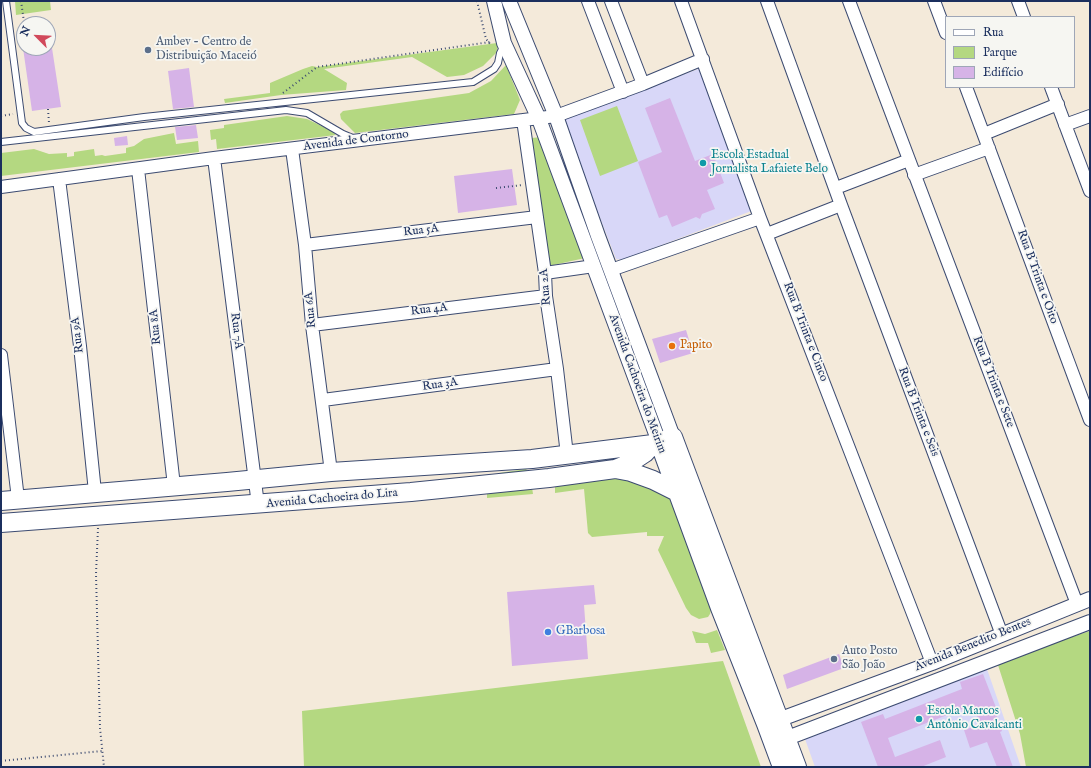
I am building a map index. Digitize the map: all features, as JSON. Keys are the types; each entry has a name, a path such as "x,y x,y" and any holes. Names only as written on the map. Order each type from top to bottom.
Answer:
{"main road":[{"path":"9,500 331,472 504,461 567,455 662,441"},
{"name":"Avenida Cachoeira do Lira","path":"1,523 418,492 549,478 618,468 645,453 662,441"},
{"name":"Avenida Cachoeira do Meirim","path":"662,441 677,492 720,608 773,722"},
{"name":"Avenida Cachoeira do Meirim","path":"662,441 773,722 779,741 782,767"},
{"path":"618,468 623,465 626,455 619,448"},
{"path":"618,468 653,480 677,492"},
{"name":"Avenida Cachoeira do Meirim","path":"779,741 797,767"}],"street":[{"name":"Avenida Cachoeira do Meirim","path":"494,1 498,42 539,119 662,441"},
{"name":"Avenida Cachoeira do Meirim","path":"509,1 556,116 611,270 662,441"},
{"path":"588,1 623,92"},
{"path":"611,1 643,84"},
{"name":"Rua B Trinta e Cinco","path":"681,1 760,218 932,663"},
{"name":"Rua B Trinta e Seis","path":"767,1 841,205 1002,635"},
{"name":"Rua B Trinta e Sete","path":"849,1 1077,604"},
{"path":"934,1 945,30"},
{"path":"1018,1 1024,16"},
{"name":"Avenida de Contorno","path":"1,187 214,158 556,116 623,92 703,59"},
{"name":"Rua B Trinta e Oito","path":"966,88 1090,420"},
{"path":"1051,88 1090,191"},
{"path":"984,134 1058,104"},
{"path":"1066,125 1090,116"},
{"name":"Rua 2A","path":"523,120 545,273 546,296 557,369 567,455"},
{"path":"914,175 989,148"},
{"name":"Rua 6A","path":"292,149 305,245 312,325 331,472"},
{"name":"Rua 7A","path":"214,158 258,504"},
{"path":"836,188 909,160"},
{"name":"Rua 8A","path":"138,169 174,486"},
{"name":"Rua 9A","path":"59,179 80,346 95,492"},
{"path":"767,234 841,205"},
{"name":"Rua 5A","path":"305,245 537,217"},
{"path":"611,270 760,218"},
{"path":"545,273 594,266"},
{"name":"Rua 4A","path":"312,325 546,296"},
{"path":"1,355 9,500"},
{"name":"Rua 3A","path":"322,400 557,369"},
{"name":"Avenida Benedito Bentes","path":"773,722 932,663 1090,599"},
{"path":"1041,618 1049,637"},
{"name":"Avenida Benedito Bentes","path":"779,741 1090,622"}],"lane":[{"path":"6,1 22,122 26,128 34,132 144,117 473,82 494,69 498,63 500,54 498,42"},
{"path":"1,142 286,110 307,113 343,134 360,140"}],"path":[{"path":"21,1 23,16"},
{"path":"281,95 317,67 498,42"},
{"path":"496,188 533,183"},
{"path":"98,516 96,574 100,728 104,767"},
{"path":"1000,727 1014,721"},
{"path":"1,761 102,751"}],"shaded area":[{"path":"701,68 754,210 622,260 616,259 562,120"},
{"path":"987,669 1021,767 815,767 805,739"}],"green space":[{"path":"15,1 50,1 51,10 16,15"},
{"path":"497,43 498,46 496,53 483,66 464,75 447,77 412,57 324,69 347,83 346,90 281,95 225,103 224,99 270,93 270,83 312,66 317,67"},
{"path":"506,65 520,100 514,114 355,133 341,119 340,114 343,111 469,93 491,81"},
{"path":"617,106 638,161 600,176 580,120"},
{"path":"287,116 307,119 330,130 336,135 217,149 216,139 211,140 210,130 224,128 224,125"},
{"path":"174,133 176,144 198,141 199,152 1,176 1,153 34,149 49,154 67,153 67,157 74,156 74,152 94,149 95,156 105,156 126,153 126,148 134,146 144,139"},
{"path":"541,137 585,258 549,266 532,138"},
{"path":"638,465 649,468 659,475 665,486 707,589 711,610 708,617 699,619 691,615 686,608 658,550 664,536 647,536 647,532 592,537 588,533 584,489 555,493 555,486"},
{"path":"526,469 530,474 533,494 487,498 487,488 492,479 499,473"},
{"path":"717,630 725,650 711,653 708,643 696,643 692,631 705,634"},
{"path":"1090,631 1090,767 1026,767 1020,734 998,665"},
{"path":"723,661 761,767 304,767 302,711"}],"building":[{"path":"24,56 53,56 61,107 32,111"},
{"path":"189,68 194,107 173,109 168,71"},
{"name":"Escola Estadual Jornalista Lafaiete Belo","path":"670,98 695,161 713,154 724,183 707,190 715,209 702,214 700,219 696,217 672,227 667,215 659,218 638,162 662,152 645,108"},
{"path":"196,125 198,138 177,140 175,127"},
{"path":"127,136 128,145 115,146 114,138"},
{"path":"512,169 517,205 458,213 454,176"},
{"name":"Papito","path":"686,330 693,353 660,363 652,339"},
{"name":"GBarbosa","path":"594,585 596,604 584,605 588,659 512,666 507,592"},
{"path":"839,654 844,668 787,689 783,675"},
{"name":"Escola Marcos Antônio Cavalcanti","path":"983,674 997,710 995,711 1002,731 1000,732 1013,767 997,767 987,742 970,748 964,730 980,724 973,705 888,738 895,757 940,740 946,757 921,767 878,767 861,722 883,714 885,719 962,689 960,682"}],"place":[{"name":"Ambev - Centro de Distribuição Maceió","path":"148,50"},
{"name":"Escola Estadual Jornalista Lafaiete Belo","path":"703,163"},
{"name":"Papito","path":"672,346"},
{"name":"GBarbosa","path":"548,632"},
{"name":"Auto Posto São João","path":"834,659"},
{"name":"Escola Marcos Antônio Cavalcanti","path":"919,719"}]}
